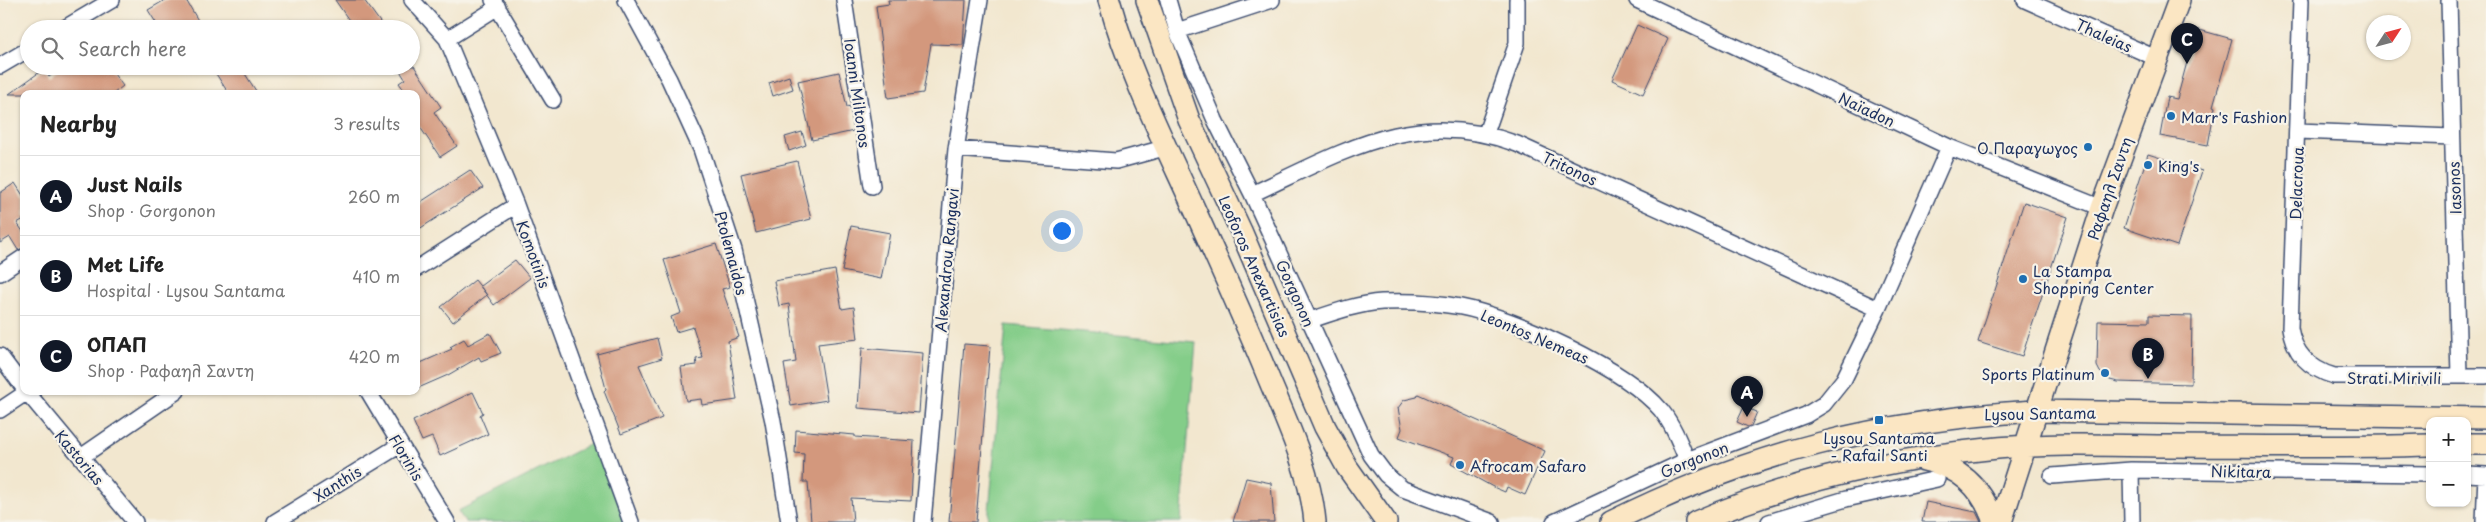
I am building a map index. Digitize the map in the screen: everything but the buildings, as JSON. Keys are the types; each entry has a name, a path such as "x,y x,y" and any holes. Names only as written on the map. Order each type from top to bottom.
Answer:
{"main road":[{"path":"1110,0 1121,42 1164,148 1247,327 1291,432 1308,480 1315,522"},
{"name":"Leoforos Anexartisias","path":"1147,0 1189,120 1241,232 1325,427 1347,467 1386,522"},
{"name":"Ραφαηλ Σαντη","path":"2001,522 2026,446 2035,411 2102,208 2179,0"},
{"name":"Lysou Santama","path":"1611,522 1715,476 1811,445 1919,422 2035,411 2486,418"},
{"path":"2471,444 2486,444"},
{"path":"1696,522 1764,495 1845,472 1915,458 2026,446 2355,447 2426,445"},
{"path":"1915,458 1941,463 1965,476 1981,493 1994,522"}],"street":[{"path":"78,20 112,0"},
{"name":"Komotinis","path":"412,0 447,39 516,205 631,522"},
{"name":"Ptolemaidos","path":"626,0 669,79 701,149 734,250 773,421 789,522"},
{"name":"Ioanni Miltonos","path":"844,0 872,186"},
{"name":"Alexandrou Rangavi","path":"923,522 956,149 980,0"},
{"name":"Gorgonon","path":"1168,0 1177,31 1215,120 1252,194 1365,444 1386,475 1403,489 1413,495 1492,522"},
{"path":"1177,31 1272,0"},
{"path":"1486,133 1517,43 1518,0"},
{"name":"Naïadon","path":"1637,0 1949,147 2102,208"},
{"name":"Thaleias","path":"2025,0 2156,58"},
{"name":"Delacroua","path":"2301,0 2290,328 2295,346 2306,361"},
{"name":"Iasonos","path":"2450,0 2459,376"},
{"path":"447,39 496,3 553,100"},
{"path":"0,66 20,54"},
{"name":"Tritonos","path":"1252,194 1358,146 1398,133 1442,130 1486,133 1517,144 1878,309"},
{"path":"2298,131 2452,137"},
{"path":"1878,309 1949,147"},
{"path":"956,149 1116,161 1164,148"},
{"path":"420,266 516,205"},
{"path":"0,273 20,260"},
{"name":"Leontos Nemeas","path":"1308,320 1351,307 1380,302 1436,304 1485,313 1562,345 1615,373 1639,390 1662,412 1671,425 1687,460"},
{"name":"Gorgonon","path":"1554,522 1687,460 1806,415 1832,396 1844,379 1878,309"},
{"name":"Kastorias","path":"0,356 20,383"},
{"name":"Strati Mirivili","path":"2306,361 2314,369 2325,374 2344,378 2486,376"},
{"path":"0,410 20,394"},
{"name":"Kastorias","path":"29,395 135,522"},
{"path":"81,457 171,395"},
{"name":"Florinis","path":"370,395 447,522"},
{"name":"Xanthis","path":"275,522 400,445"},
{"path":"2131,470 2132,522"},
{"name":"Nikitara","path":"2052,476 2131,470 2426,474"},
{"path":"2471,474 2486,475 2484,522"},
{"path":"1769,522 1846,499 1937,479"}],"green space":[{"path":"1006,325 1196,342 1181,522 988,522"},
{"path":"600,439 632,522 465,522 458,511"}],"place":[{"name":"ΟΠΑΠ","path":"2187,64"},
{"name":"Marr's Fashion","path":"2171,116"},
{"name":"Ο Παραγωγος","path":"2088,147"},
{"name":"King's","path":"2148,165"},
{"name":"La Stampa Shopping Center","path":"2023,279"},
{"name":"Sports Platinum","path":"2105,373"},
{"name":"Met Life","path":"2148,379"},
{"name":"Just Nails","path":"1747,417"},
{"name":"Lysou Santama - Rafail Santi","path":"1879,420"},
{"name":"Afrocam Safaro","path":"1460,465"}]}
